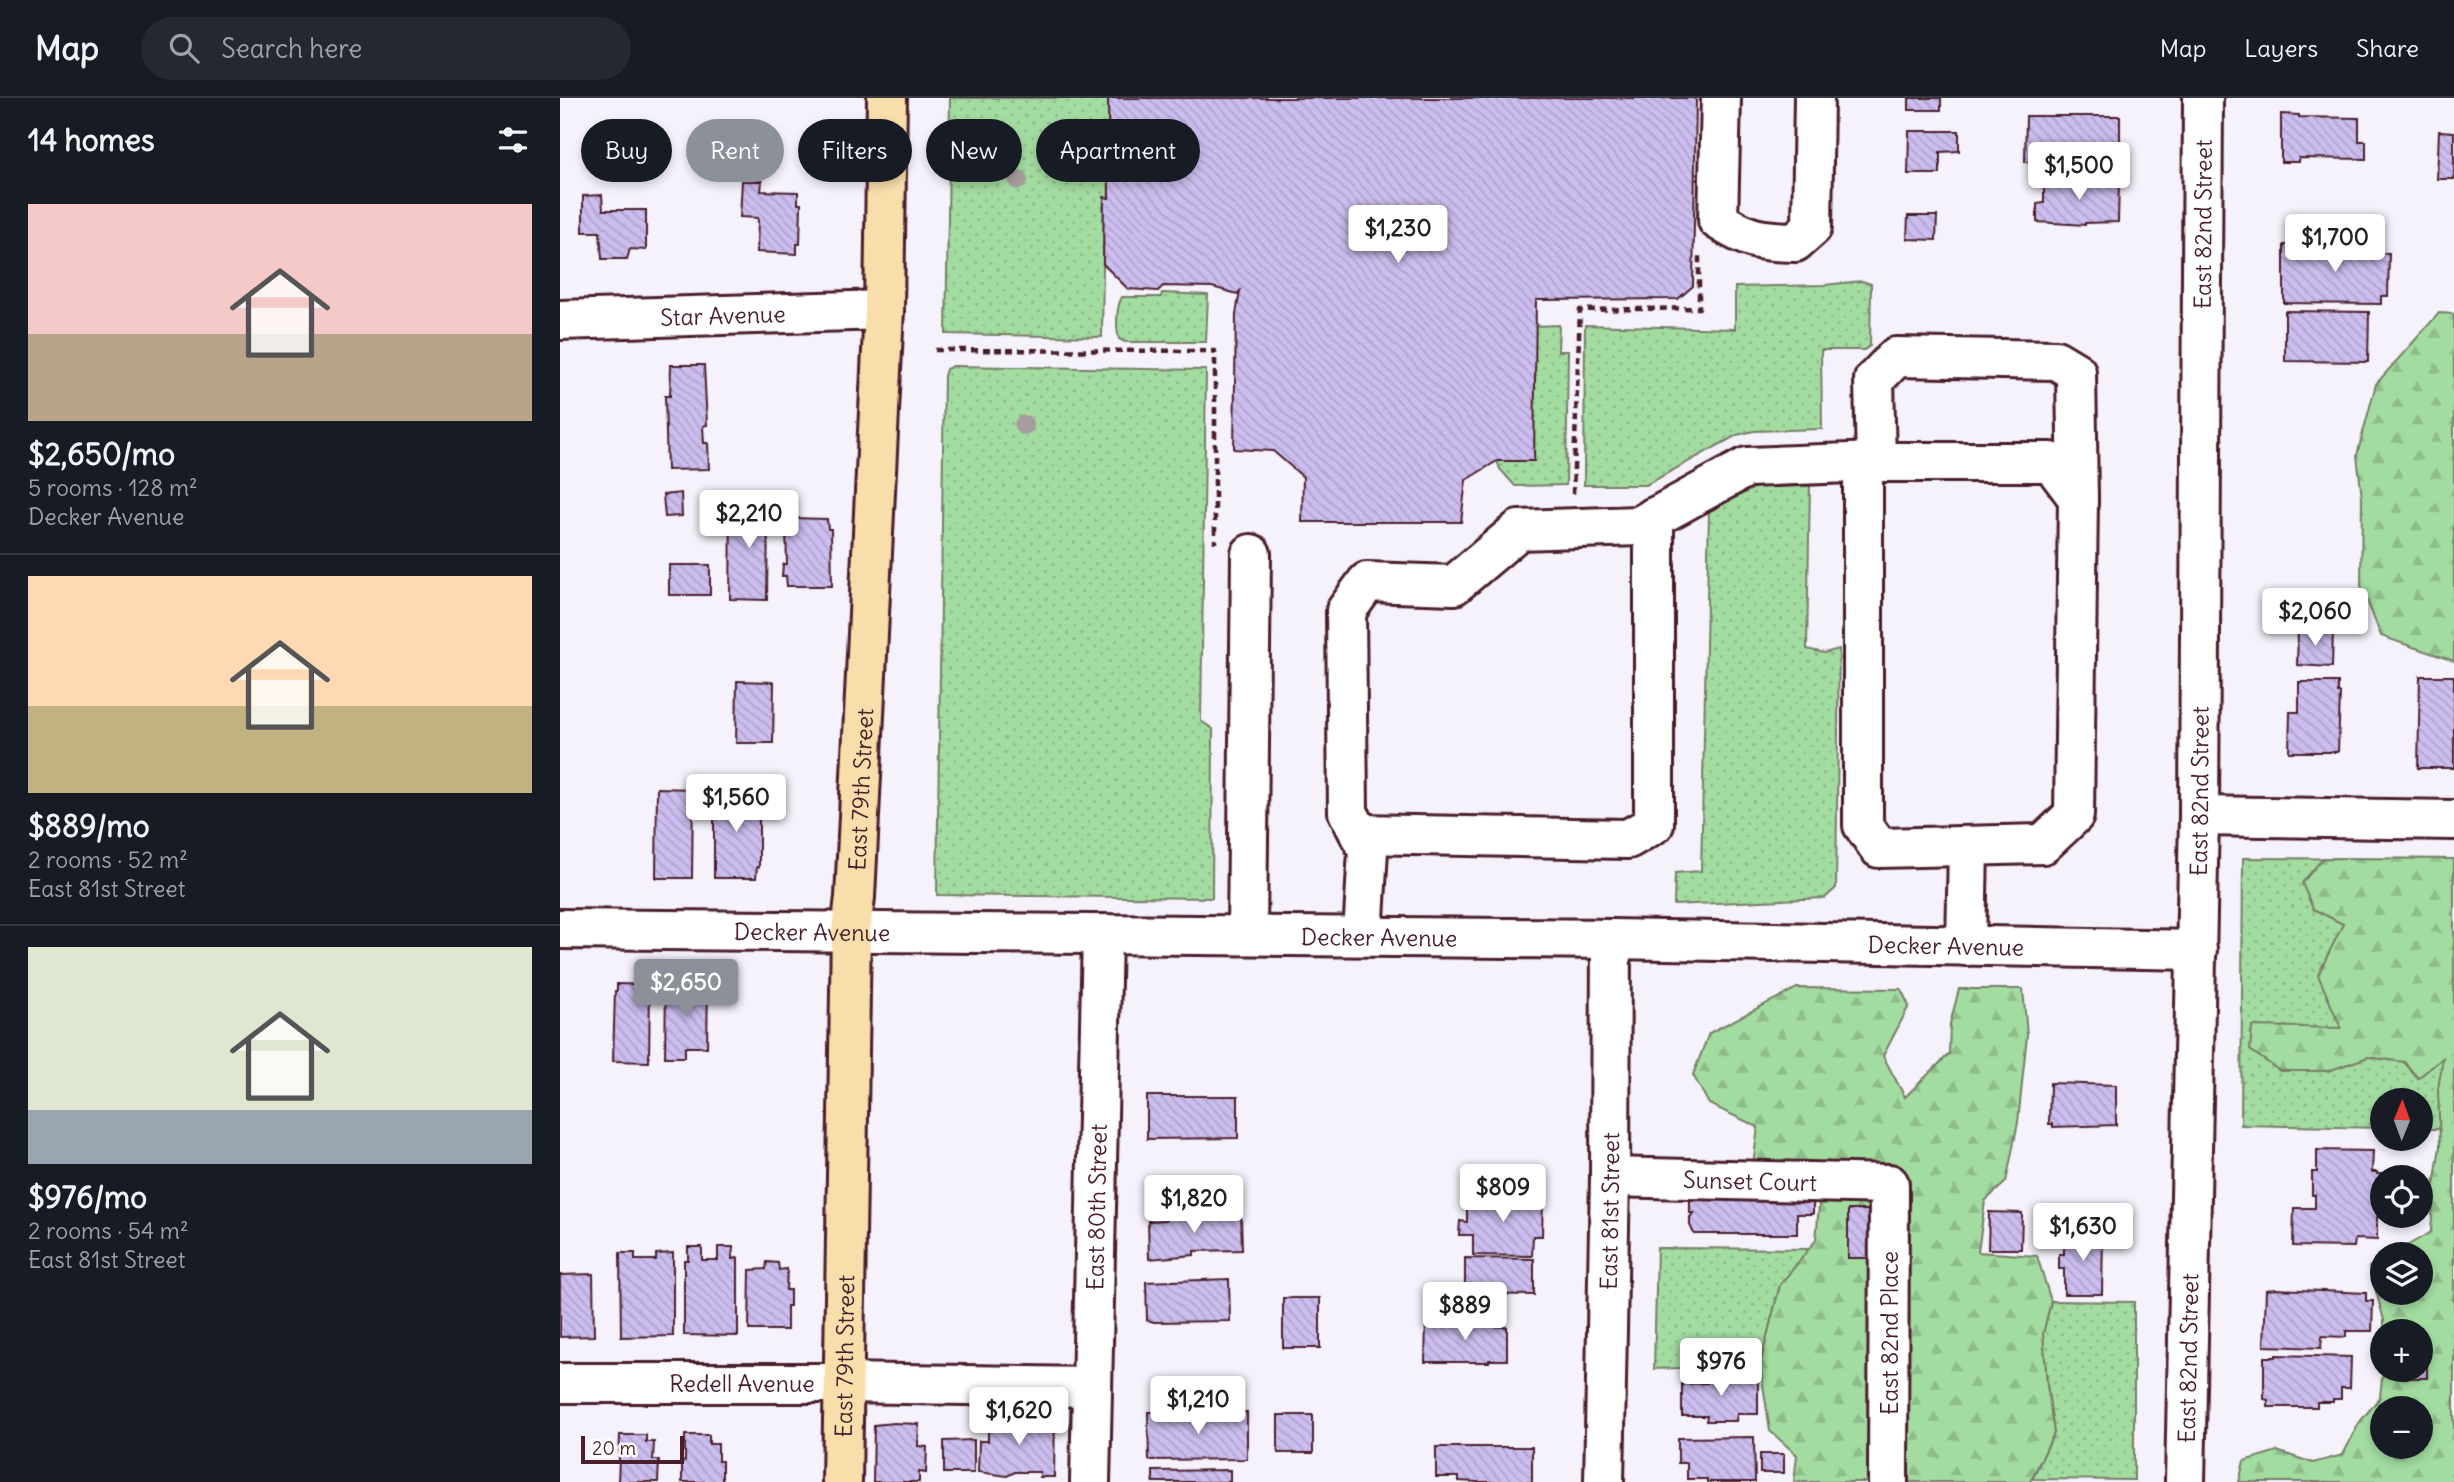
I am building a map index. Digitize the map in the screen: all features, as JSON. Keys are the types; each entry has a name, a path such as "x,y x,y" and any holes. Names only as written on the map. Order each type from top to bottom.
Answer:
{"main road":[{"name":"East 79th Street","path":"842,1482 851,931 855,897 884,310 887,98"}],"street":[{"path":"1721,98 1718,220 1745,237 1762,241 1795,242 1812,227 1814,98"},
{"name":"East 82nd Street","path":"2185,1482 2199,816 2203,98"},
{"name":"Star Avenue","path":"560,320 884,310"},
{"path":"1896,357 2056,360 2076,372 2078,498 2074,815 2043,844 1879,848 1863,825 1870,463 1874,380 1896,357"},
{"path":"1363,936 1368,850 1348,812 1346,611 1367,582 1454,585 1519,530 1639,526 1747,467 2051,462 2078,498"},
{"path":"1360,834 1628,839 1654,824 1654,517"},
{"path":"1233,554 1247,935"},
{"path":"2199,816 2454,820"},
{"path":"1966,946 1968,846"},
{"name":"Decker Avenue","path":"560,929 1611,939 2197,950"},
{"name":"East 80th Street","path":"1090,1482 1102,934"},
{"name":"East 81st Street","path":"1604,1482 1611,939"},
{"name":"Sunset Court","path":"1610,1177 1889,1184"},
{"name":"East 82nd Place","path":"1888,1482 1889,1184"},
{"name":"Redell Avenue","path":"560,1383 843,1383 1091,1387"}],"path":[{"path":"1573,495 1580,310 1699,308 1699,252"},
{"path":"935,349 1215,351 1233,554"}],"green space":[{"path":"950,98 1108,98 1108,119 1036,119 1036,182 1109,182 1109,198 1104,198 1102,337 946,334 949,182 1022,182 1022,119 950,119"},
{"path":"1862,281 1871,284 1870,346 1864,350 1821,350 1822,429 1754,431 1737,435 1646,485 1584,485 1585,325 1735,329 1735,287 1824,285"},
{"path":"1162,293 1208,295 1206,342 1125,342 1119,339 1117,318 1122,297 1161,297"},
{"path":"2439,313 2454,314 2454,661 2381,636 2361,585 2362,498 2357,455 2376,384"},
{"path":"1559,325 1558,351 1568,351 1566,485 1515,486 1500,469 1497,461 1535,326"},
{"path":"953,366 1206,370 1201,721 1213,729 1212,898 937,895 944,376 946,369"},
{"path":"1764,483 1810,484 1807,649 1824,653 1839,649 1836,888 1825,898 1674,905 1675,873 1701,871 1709,511"},
{"path":"2243,858 2454,859 2454,1129 2433,1129 2433,1088 2370,1088 2370,1128 2241,1125"},
{"path":"2323,858 2454,859 2454,1482 2239,1482 2244,1461 2277,1451 2313,1463 2343,1455 2359,1423 2370,1409 2370,1459 2433,1459 2433,1396 2380,1396 2382,1382 2433,1382 2433,1319 2384,1319 2380,1305 2433,1305 2433,1242 2414,1242 2433,1228 2434,1186 2440,1146 2438,1089 2443,1058 2418,1078 2404,1062 2368,1057 2328,1071 2280,1071 2250,1050 2252,1026 2341,1028 2318,975 2343,924 2313,909 2302,883"},
{"path":"1797,988 1901,989 1909,1006 1883,1056 1905,1097 1949,1054 1950,1024 1959,989 2023,989 2027,1035 2018,1122 2006,1182 1985,1201 1978,1252 2037,1256 2051,1301 2043,1334 2054,1433 2030,1482 1794,1482 1797,1455 1770,1431 1760,1365 1780,1285 1816,1240 1822,1170 1753,1165 1758,1127 1709,1104 1693,1075 1709,1033"},
{"path":"1657,1248 1810,1249 1780,1285 1760,1365 1654,1369"},
{"path":"2051,1301 2134,1302 2134,1480 2032,1479 2054,1433 2043,1334"}],"building":[{"path":"1108,98 1696,98 1693,286 1678,299 1536,300 1534,461 1497,461 1466,480 1461,522 1302,522 1303,477 1273,451 1234,449 1236,314 1240,291 1237,294 1212,287 1163,286 1158,291 1128,289 1103,264 1104,197 1109,198 1109,182 1200,182 1200,119 1108,119"},
{"path":"1909,98 1941,98 1941,110 1909,110"},
{"path":"2281,114 2359,118 2359,141 2366,141 2366,159 2299,158 2299,162 2281,162"},
{"path":"2026,116 2120,116 2120,162 2092,162 2092,165 2025,162"},
{"path":"1909,131 1959,131 1959,151 1940,152 1940,174 1908,174"},
{"path":"2439,131 2454,132 2454,179 2437,179"},
{"path":"2044,181 2119,181 2118,222 2085,225 2037,222 2037,204 2044,203"},
{"path":"742,182 762,182 761,191 798,192 798,204 801,204 800,244 797,244 797,254 757,252 758,218 740,217"},
{"path":"602,195 603,210 646,210 646,250 630,249 627,259 602,259 600,232 583,232 583,196"},
{"path":"1908,216 1937,216 1936,240 1907,239"},
{"path":"2284,245 2381,246 2381,253 2389,253 2388,296 2381,296 2381,304 2284,303"},
{"path":"2285,311 2369,312 2368,362 2285,361"},
{"path":"671,365 704,365 707,425 703,426 704,443 708,443 709,469 667,470 665,396 670,396"},
{"path":"681,493 682,516 665,517 663,495"},
{"path":"734,499 764,500 764,511 768,511 767,600 730,599 731,510 734,510"},
{"path":"790,518 827,519 828,529 831,529 832,586 787,586 786,576 782,576 783,564 787,564 786,530 790,530"},
{"path":"669,565 710,565 710,595 669,595"},
{"path":"2298,629 2333,630 2332,667 2297,665"},
{"path":"2420,676 2454,676 2454,768 2418,768"},
{"path":"737,681 774,682 773,743 736,743"},
{"path":"2299,682 2338,682 2338,752 2289,752 2290,712 2299,712"},
{"path":"657,788 693,789 692,878 656,878"},
{"path":"714,790 759,791 759,867 756,878 714,878"},
{"path":"617,984 650,985 649,1062 613,1061"},
{"path":"666,985 708,985 707,1047 685,1047 685,1057 665,1057"},
{"path":"2050,1083 2116,1085 2116,1125 2053,1127 2053,1124 2049,1124"},
{"path":"1147,1096 1238,1096 1238,1138 1147,1139"},
{"path":"2317,1150 2373,1152 2372,1165 2370,1165 2370,1228 2377,1228 2377,1240 2355,1239 2354,1247 2293,1246 2294,1208 2315,1208 2312,1172 2317,1172"},
{"path":"1813,1187 1813,1214 1797,1214 1797,1234 1694,1234 1690,1225 1690,1217 1694,1213 1690,1213 1690,1191"},
{"path":"1498,1193 1505,1193 1510,1197 1543,1197 1542,1236 1533,1236 1532,1256 1473,1255 1473,1235 1459,1235 1460,1221 1467,1222 1467,1197 1493,1197"},
{"path":"1848,1210 1881,1210 1880,1258 1848,1258"},
{"path":"1989,1212 2022,1213 2021,1249 1988,1249"},
{"path":"1241,1215 1242,1250 1194,1251 1194,1255 1149,1259 1148,1221 1166,1220 1166,1217"},
{"path":"2064,1233 2103,1233 2102,1294 2064,1294 2064,1269 2059,1269 2059,1254 2064,1254"},
{"path":"688,1247 702,1247 702,1260 718,1260 718,1247 733,1247 732,1259 738,1258 738,1336 684,1335 684,1260 688,1260"},
{"path":"620,1253 635,1253 635,1260 656,1260 656,1254 673,1253 673,1336 621,1337"},
{"path":"1465,1258 1534,1259 1534,1295 1465,1294"},
{"path":"767,1262 778,1263 779,1270 787,1269 786,1290 790,1290 790,1306 787,1306 787,1330 749,1330 750,1270 766,1269"},
{"path":"593,1274 594,1336 560,1337 560,1275"},
{"path":"1229,1279 1230,1321 1147,1320 1146,1282"},
{"path":"2266,1290 2366,1293 2366,1301 2373,1305 2370,1331 2346,1331 2346,1337 2322,1336 2321,1348 2264,1346"},
{"path":"1283,1298 1320,1298 1320,1348 1283,1348"},
{"path":"1426,1322 1490,1322 1490,1326 1507,1327 1507,1360 1425,1362"},
{"path":"2264,1357 2351,1357 2350,1388 2341,1388 2341,1399 2317,1402 2317,1407 2268,1407 2268,1400 2264,1399"},
{"path":"1707,1377 1758,1378 1758,1414 1737,1414 1736,1421 1706,1421 1707,1416 1682,1416 1682,1384 1707,1383"},
{"path":"1148,1412 1247,1412 1247,1459 1149,1460"},
{"path":"1040,1414 1055,1414 1054,1477 1040,1477 1040,1472 1015,1472 1007,1476 978,1472 979,1441 988,1441 988,1418 1040,1419"},
{"path":"1278,1415 1313,1415 1313,1453 1278,1453"},
{"path":"919,1424 918,1446 927,1447 926,1473 919,1472 919,1482 873,1482 874,1425"},
{"path":"620,1435 646,1435 646,1442 654,1442 653,1460 659,1460 658,1482 618,1482"},
{"path":"685,1435 709,1435 709,1444 718,1444 718,1461 722,1461 722,1482 682,1482"},
{"path":"1754,1437 1755,1482 1707,1482 1707,1479 1687,1479 1687,1463 1678,1463 1678,1438"},
{"path":"974,1440 974,1473 944,1473 944,1441"},
{"path":"1436,1447 1532,1447 1532,1482 1477,1482 1459,1481 1459,1477 1436,1477"},
{"path":"1760,1454 1784,1454 1784,1473 1760,1473"},
{"path":"1230,1470 1230,1482 1153,1482 1153,1471"}]}
